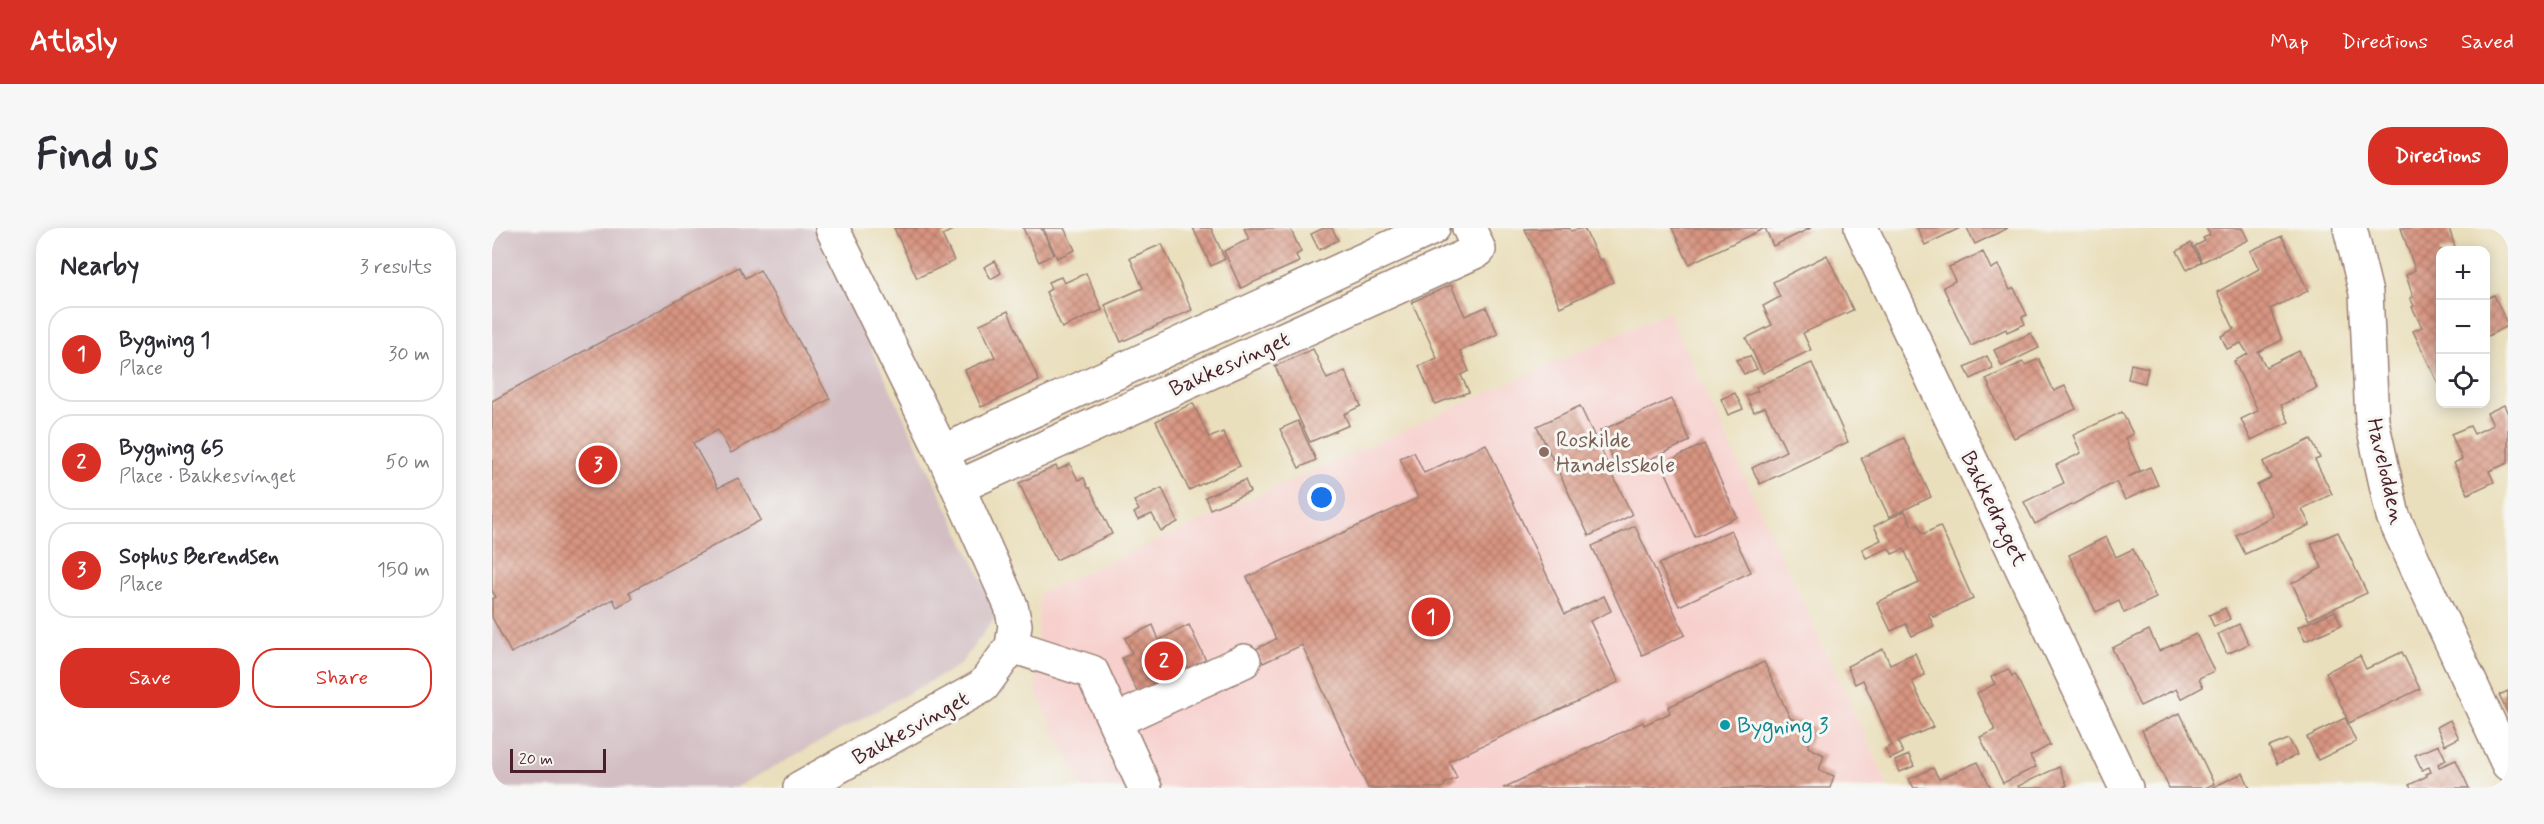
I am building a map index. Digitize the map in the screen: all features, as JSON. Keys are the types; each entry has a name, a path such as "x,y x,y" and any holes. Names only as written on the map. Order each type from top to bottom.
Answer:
{"street":[{"path":"832,228 942,452 1011,606 1015,626 1012,646 1092,672 1145,788"},
{"name":"Bakkesvinget","path":"942,452 1433,228"},
{"name":"Bakkesvinget","path":"958,487 1479,250 1469,228"},
{"name":"Bakkedraget","path":"1861,228 2126,788"},
{"name":"Havelodden","path":"2350,228 2366,293 2372,421 2394,516 2508,764"},
{"name":"Bakkesvinget","path":"800,788 982,686 1012,646"},
{"path":"1115,721 1244,661"}],"shaded area":[{"path":"492,228 813,228 998,613 960,665 735,788 492,788"},
{"name":"Roskilde Handelsskole","path":"1668,312 1889,788 1083,788 1035,691 1040,593"}],"building":[{"path":"894,228 957,228 942,235 954,261 917,278"},
{"path":"1023,228 1041,228 1054,254 1039,262"},
{"path":"1043,228 1064,228 1075,250 1057,258"},
{"path":"1193,228 1211,228 1225,259 1211,266"},
{"path":"1244,228 1290,228 1301,252 1296,255 1299,262 1241,288 1224,251 1249,239"},
{"path":"1324,228 1332,228 1338,240 1319,250 1311,234"},
{"path":"1569,228 1571,231 1584,228 1599,260 1602,259 1613,282 1560,307 1525,229"},
{"path":"1672,228 1765,228 1689,264"},
{"path":"1765,228 1811,228 1773,246"},
{"path":"1917,228 1960,228 1925,245"},
{"path":"1967,228 2008,228 1975,244"},
{"path":"2206,228 2242,228 2248,240 2202,262 2195,246 2205,241 2203,238 2210,235"},
{"path":"2401,228 2449,228 2455,246 2436,246 2436,379 2413,331 2422,327 2412,307 2414,306 2410,298 2413,297 2406,275 2415,270"},
{"path":"2282,236 2308,291 2270,309 2282,340 2258,352 2266,367 2299,351 2317,388 2281,405 2289,422 2251,440 2241,419 2258,411 2234,361 2248,354 2241,343 2227,349 2221,336 2234,329 2217,292 2259,269 2250,251"},
{"path":"2191,243 2201,262 2187,270 2177,251"},
{"path":"1162,244 1192,310 1121,342 1105,305 1143,288 1130,258"},
{"path":"1983,252 1991,269 1998,265 2010,290 2014,288 2027,315 2022,317 2025,324 2007,332 2006,329 1971,346 1943,287 1955,281 1949,267"},
{"path":"1827,255 1853,310 1803,333 1811,350 1763,373 1746,338 1772,325 1763,306 1780,297 1773,282"},
{"path":"995,261 1001,273 991,279 984,267"},
{"path":"739,267 745,278 760,270 830,399 731,453 718,430 693,443 718,488 738,478 761,520 629,592 633,598 617,607 613,599 511,653 492,617 492,599 496,597 492,591 492,401"},
{"path":"1086,273 1102,310 1062,328 1046,292 1051,289 1048,282 1061,277 1064,283"},
{"path":"1451,285 1465,316 1486,307 1498,334 1460,351 1469,371 1461,375 1469,392 1435,404 1419,366 1437,358 1412,302"},
{"path":"2494,295 2508,326 2490,335 2490,300 2490,297"},
{"path":"1008,311 1039,381 981,407 965,370 995,357 980,324"},
{"path":"2031,333 2039,348 2002,366 1994,350"},
{"path":"1313,349 1327,379 1345,371 1361,406 1344,414 1349,425 1310,442 1275,366"},
{"path":"1750,356 1757,369 1744,374 1736,360"},
{"path":"1987,356 1993,368 1971,379 1965,367"},
{"path":"2039,359 2054,391 2065,386 2076,409 2014,438 1986,379 2023,362 2025,365"},
{"path":"1812,363 1848,442 1760,484 1752,468 1786,451 1765,407 1754,412 1746,396 1758,391 1756,387"},
{"path":"2131,364 2148,368 2145,383 2128,379"},
{"path":"1735,393 1743,409 1728,415 1721,399"},
{"path":"1671,399 1690,441 1619,473 1600,431"},
{"path":"1193,403 1209,438 1223,432 1240,466 1189,490 1156,421"},
{"path":"2504,405 2508,414 2508,463 2489,471 2494,482 2468,494 2454,463 2462,459 2451,434 2470,426 2474,434 2493,425 2487,413"},
{"path":"1580,406 1632,515 1589,536 1537,426"},
{"path":"2122,412 2133,434 2125,438 2140,471 2126,478 2150,467 2158,485 2125,500 2116,482 2035,524 2024,502 2064,483 2056,465 2081,453 2073,435"},
{"path":"1298,421 1316,460 1299,468 1280,429"},
{"path":"1904,438 1931,497 1889,517 1861,458"},
{"path":"2311,439 2320,458 2315,460 2332,494 2302,509 2310,525 2245,554 2236,535 2273,516 2257,485 2271,478 2263,462"},
{"path":"1486,444 1565,614 1604,596 1611,611 1590,621 1619,682 1449,761 1457,778 1444,784 1445,786 1441,788 1368,788 1302,645 1263,663 1256,649 1276,639 1247,577 1418,498 1400,458 1414,452 1424,473"},
{"path":"1704,444 1737,517 1695,537 1662,464"},
{"path":"1070,464 1078,480 1084,478 1090,488 1112,534 1056,560 1019,483 1056,466 1058,470"},
{"path":"1245,480 1250,492 1210,509 1205,497"},
{"path":"1162,488 1178,522 1161,531 1152,514 1138,520 1134,513 1139,510 1134,501"},
{"path":"1905,511 1912,526 1918,524 1923,534 1940,526 1973,599 1933,617 1931,613 1928,614 1934,626 1912,636 1906,624 1891,631 1877,602 1919,583 1904,549 1892,554 1889,548 1866,558 1862,549 1881,540 1874,526"},
{"path":"1635,526 1685,635 1642,655 1592,546"},
{"path":"1731,530 1751,572 1679,606 1659,564"},
{"path":"2338,532 2367,593 2309,620 2292,583 2322,568 2311,544"},
{"path":"2106,537 2116,557 2133,549 2156,598 2124,613 2119,601 2096,612 2069,555"},
{"path":"2225,608 2230,619 2214,627 2209,615"},
{"path":"2335,611 2341,625 2305,641 2298,627"},
{"path":"2239,624 2249,644 2227,654 2218,634"},
{"path":"1153,625 1159,640 1189,625 1207,663 1139,696 1122,658 1132,653 1125,638"},
{"path":"2149,630 2159,651 2196,634 2214,671 2199,678 2203,687 2181,699 2176,689 2140,706 2112,648"},
{"path":"1883,649 1890,664 1915,653 1925,675 1912,681 1933,727 1898,742 1903,753 1890,759 1885,749 1892,745 1863,680 1855,684 1847,666"},
{"path":"2402,652 2420,689 2349,723 2326,672 2360,656 2366,669"},
{"name":"Bygning 3","path":"1764,662 1790,718 1815,726 1808,747 1824,755 1819,770 1834,776 1830,788 1503,788 1643,722 1644,725 1670,713 1668,707"},
{"path":"2008,669 2012,676 2015,674 2050,745 2030,756 2036,767 2003,783 1980,737 1995,730 1977,693 1995,684 1991,677"},
{"path":"2508,691 2508,714 2499,695"},
{"path":"2180,713 2214,784 2205,788 2169,788 2142,730"},
{"path":"2345,718 2356,742 2318,760 2307,737"},
{"path":"2450,720 2459,738 2445,745 2437,727"},
{"path":"2289,739 2297,755 2277,764 2269,747"},
{"path":"2439,745 2446,760 2438,764 2439,767 2456,760 2469,788 2411,788 2409,785 2431,772 2429,767 2422,770 2415,755"},
{"path":"1909,755 1914,766 1900,772 1895,761"},
{"path":"1978,762 1991,788 1914,788 1909,779 1933,768 1939,779"},
{"path":"2059,767 2067,785 2062,788 2019,788 2018,786"},
{"path":"2243,773 2250,788 2211,788"}],"place":[{"name":"Roskilde Handelsskole","path":"1544,452"},
{"name":"Sophus Berendsen","path":"598,465"},
{"name":"Bygning 1","path":"1431,617"},
{"name":"Bygning 65","path":"1164,661"},
{"name":"Bygning 3","path":"1725,725"}]}
